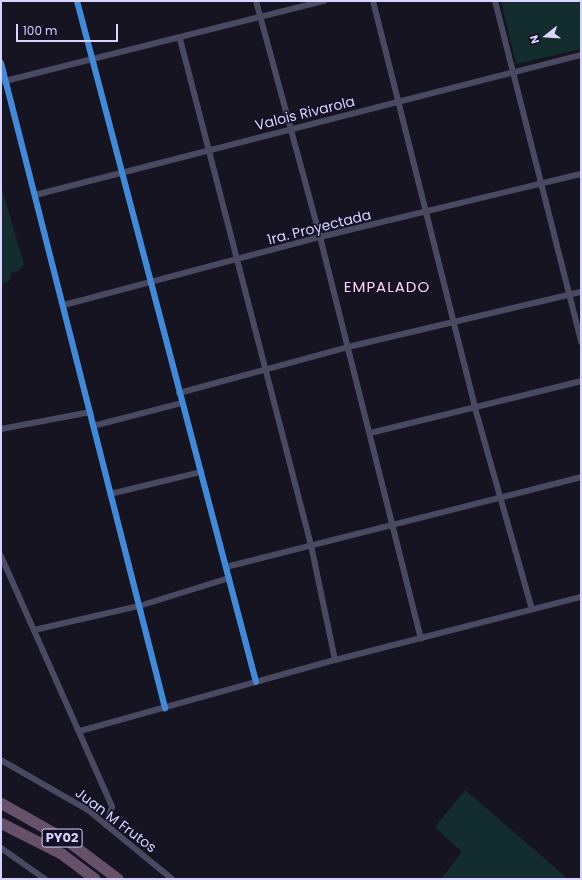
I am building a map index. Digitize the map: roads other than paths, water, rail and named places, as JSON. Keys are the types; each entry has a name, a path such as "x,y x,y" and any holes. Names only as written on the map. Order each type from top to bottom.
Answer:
{"highway":[{"name":"PY02","path":"1,803 65,839 118,879"},
{"name":"PY02","path":"1,823 62,854 95,879"}],"street":[{"path":"77,1 91,60 152,284 179,393 256,682"},
{"path":"256,1 320,237 421,638"},
{"path":"3,82 261,19 324,1"},
{"path":"373,1 452,322 499,498 532,609"},
{"path":"495,1 581,342"},
{"path":"180,39 207,150 238,261 264,371 311,545 334,660"},
{"name":"Valois Rivarola","path":"35,195 290,128 581,55"},
{"path":"1,63 3,82 64,305 110,494 165,708"},
{"name":"1ra. Proyectada","path":"64,305 152,284 320,237 581,174"},
{"path":"179,393 348,348 581,292"},
{"path":"370,433 581,381"},
{"path":"93,426 182,403"},
{"path":"1,429 90,412"},
{"path":"110,494 201,472"},
{"path":"226,567 581,477"},
{"path":"1,556 80,731 112,807 106,825"},
{"path":"34,630 139,606 229,578"},
{"path":"80,731 334,660 581,597"},
{"name":"Juan M Frutos","path":"1,760 88,810 172,879"},
{"path":"1,848 45,879"}],"district":[{"name":"EMPALADO","path":"387,287"}]}
